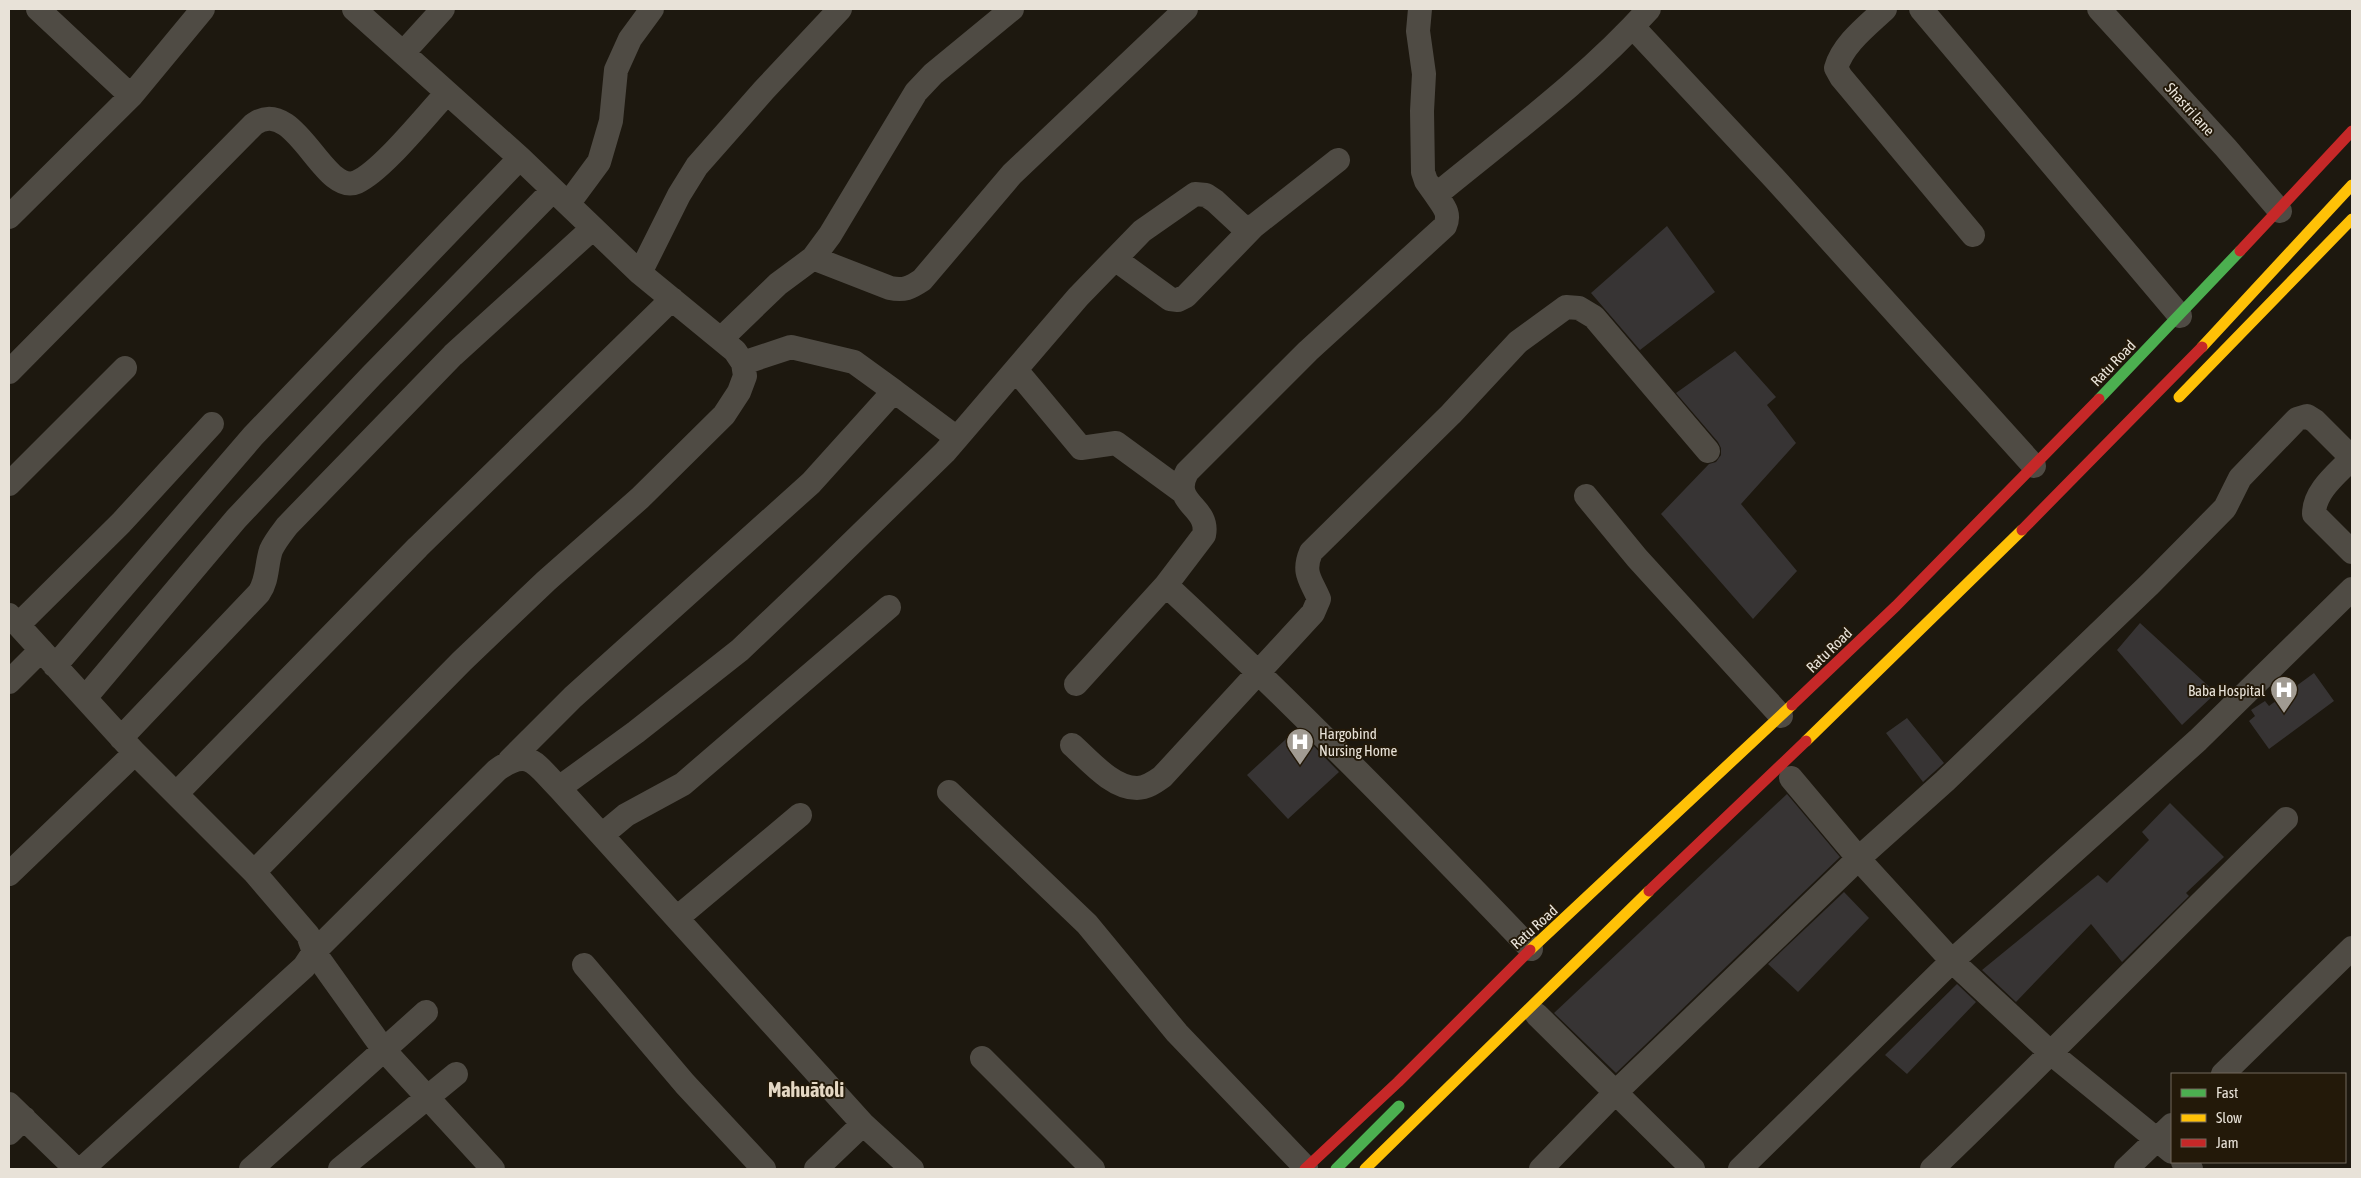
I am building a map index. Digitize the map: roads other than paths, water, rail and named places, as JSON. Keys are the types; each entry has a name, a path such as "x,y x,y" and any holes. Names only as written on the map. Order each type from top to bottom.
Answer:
{"main road":[{"name":"Ratu Road","path":"1306,1169 1398,1082 1531,949 1574,911 1896,606 2180,316 2280,211 2352,131"},
{"path":"1366,1169 1497,1037 1905,646 2112,440 2352,185"},
{"path":"2173,402 2352,219"},
{"path":"1399,1152 1537,1015 1647,910"},
{"path":"1336,1169 1406,1099"}],"street":[{"path":"38,9 130,96"},
{"path":"9,216 130,96 203,9"},
{"path":"254,872 462,661 546,581 640,498 724,415 739,392 745,376 743,363 735,351 640,273 520,158 354,9"},
{"path":"403,53 443,9"},
{"path":"85,698 236,519 371,376 599,162 611,121 616,70 630,40 652,9"},
{"path":"640,273 679,195 697,166 840,9"},
{"path":"721,339 778,284 813,258 830,235 916,92 933,74 1012,9"},
{"path":"813,258 890,288 902,290 910,288 922,280 1012,174 1186,9"},
{"path":"1076,684 1166,585 1204,535 1206,526 1204,519 1188,502 1183,492 1182,482 1187,472 1308,351 1444,226 1448,219 1447,211 1426,181 1424,172 1422,111 1424,74 1418,31 1420,9"},
{"path":"1436,195 1568,88 1650,9"},
{"path":"1885,9 1848,45 1838,60 1836,68 1841,77 1973,235"},
{"path":"1921,9 2180,316"},
{"name":"Shastri lane","path":"2100,9 2280,211"},
{"path":"1632,28 1774,178 2034,466"},
{"path":"9,372 262,118 277,119 291,129 333,175 343,182 355,183 372,173 447,93"},
{"path":"9,682 48,658 125,588 253,436 520,158"},
{"path":"1115,259 1170,299 1178,300 1186,296 1254,226 1338,160"},
{"path":"559,788 636,732 740,650 822,572 957,438 1078,297 1142,231 1195,194 1206,195 1215,201 1243,227 1254,226"},
{"path":"9,874 128,746 264,587 271,551 277,538 287,526 453,355 593,228"},
{"path":"176,794 418,547 672,299"},
{"path":"1072,745 1112,778 1124,785 1138,788 1150,785 1176,763 1258,671 1313,614 1319,600 1308,576 1306,564 1311,552 1451,414 1518,342 1566,307 1579,308 1594,317 1708,451"},
{"path":"743,363 791,347 854,362 957,438"},
{"path":"9,484 125,368"},
{"path":"1016,370 1082,448 1116,443 1183,492"},
{"path":"82,1169 304,966 314,952 573,697 811,483 894,391"},
{"path":"1541,1169 1616,1092 1859,858 1945,781 2196,538 2225,508 2240,478 2297,418 2307,416 2315,421 2352,458 2320,494 2314,505 2314,514 2352,552"},
{"path":"212,424 121,523 13,620 128,746 254,872 308,935 314,952 385,1048 493,1169"},
{"path":"1586,496 1638,558 1781,716"},
{"path":"1166,585 1258,671 1384,795 1531,949"},
{"path":"1740,1169 1952,961 2198,740 2352,589"},
{"path":"602,835 626,815 683,784 889,607"},
{"path":"510,760 521,757 532,761 559,788 863,1124 912,1169"},
{"path":"1791,778 1859,858 1952,961 2052,1054 2167,1138 2126,1169"},
{"path":"949,792 1087,924 1177,1033 1306,1169"},
{"path":"677,918 800,814"},
{"path":"1932,1169 2052,1054 2136,966 2286,819"},
{"path":"2224,1073 2352,948"},
{"path":"584,965 685,1084 764,1169"},
{"path":"251,1169 426,1012"},
{"path":"1537,1015 1693,1169"},
{"path":"982,1058 1093,1169"},
{"path":"340,1169 456,1074"},
{"path":"14,1118 76,1169"},
{"path":"816,1169 863,1124"}],"place":[{"name":"Baba Hospital","path":"2284,714"},
{"name":"Hargobind Nursing Home","path":"1300,766"}],"district":[{"name":"Mahuātoli","path":"806,1089"}]}
